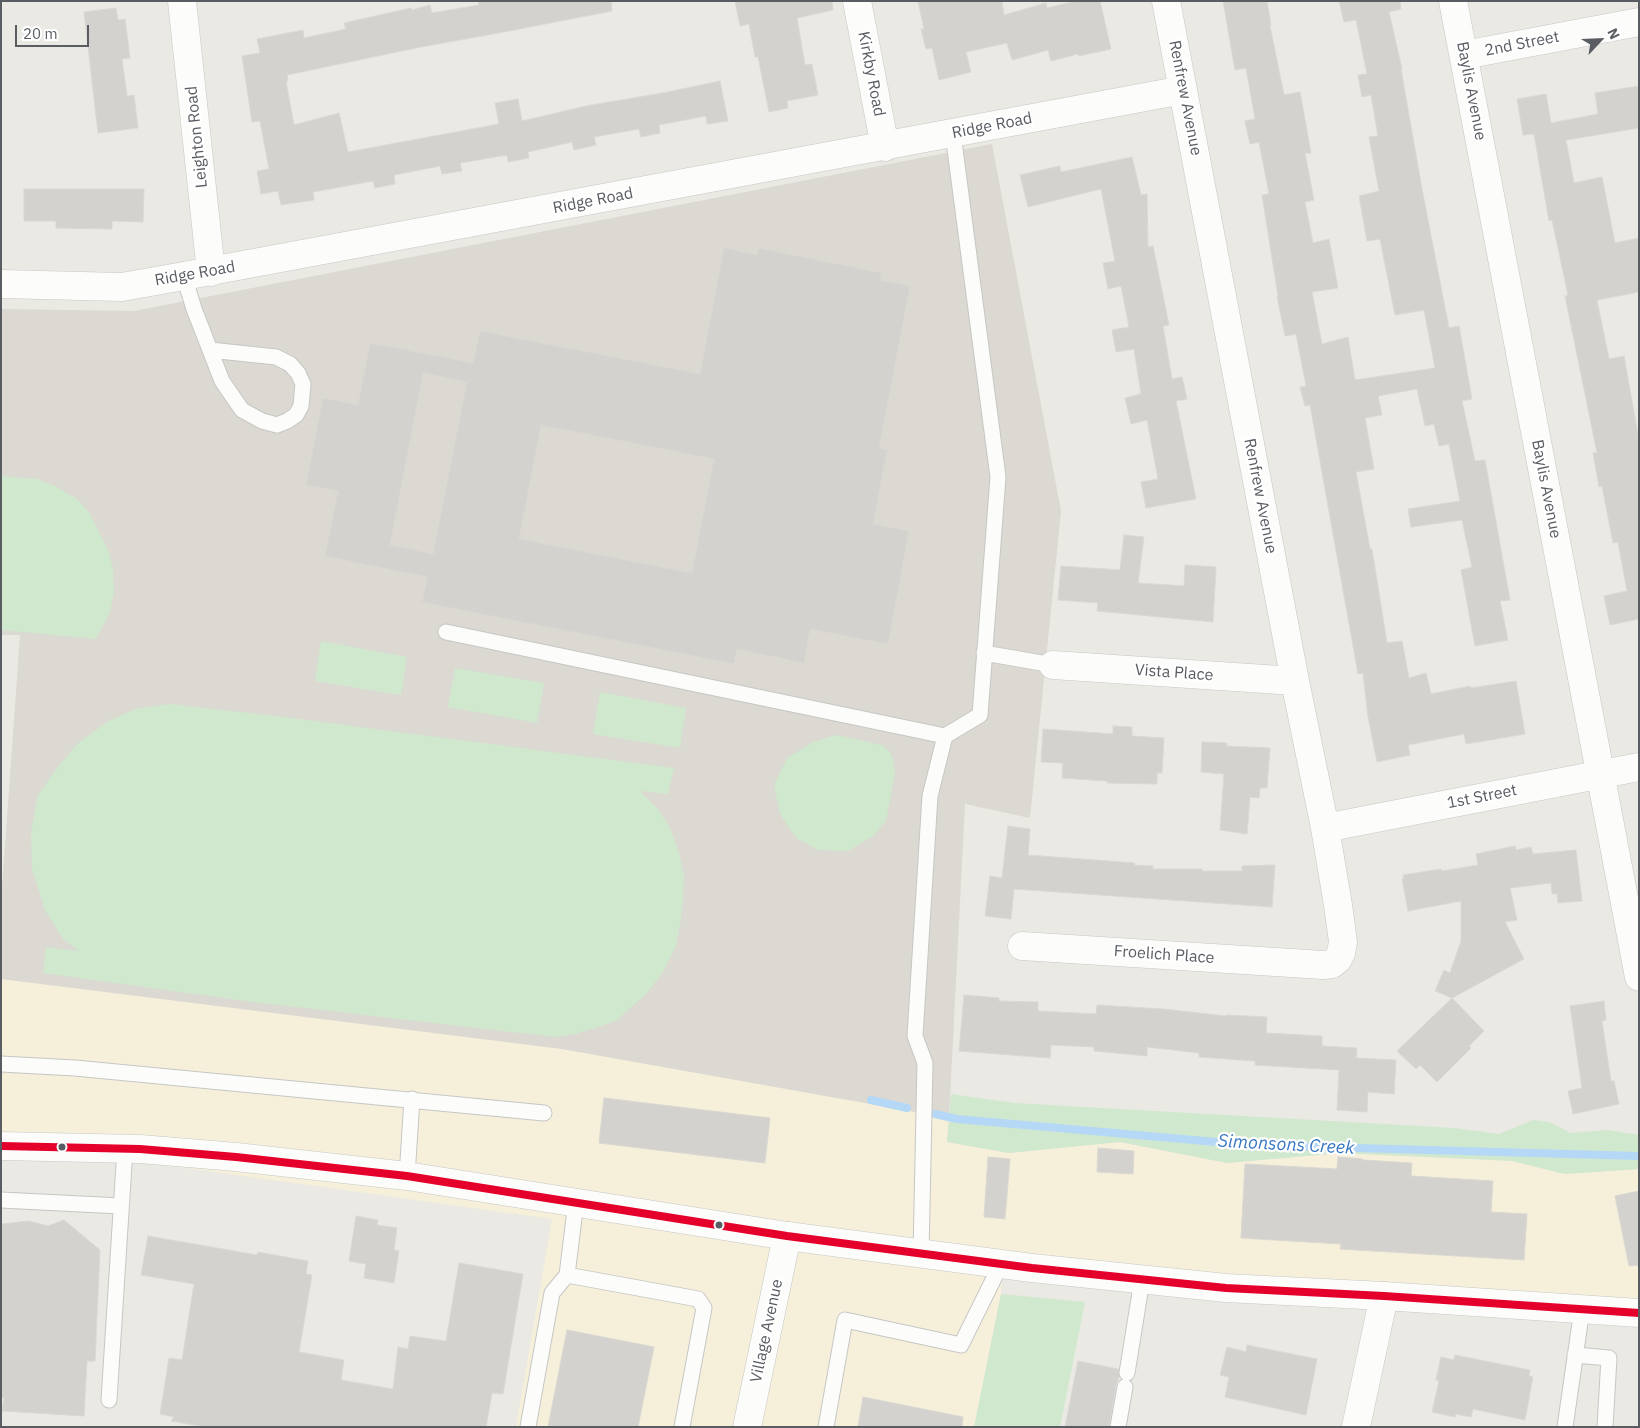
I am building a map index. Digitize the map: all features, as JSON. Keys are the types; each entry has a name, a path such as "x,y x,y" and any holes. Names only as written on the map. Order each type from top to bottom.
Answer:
{"street":[{"name":"Leighton Road","path":"182,1 211,272"},
{"name":"Kirkby Road","path":"857,1 885,147"},
{"name":"Renfrew Avenue","path":"1166,1 1295,681 1325,828 1338,905 1343,942 1338,960 1332,964 1307,964"},
{"name":"Baylis Avenue","path":"1453,1 1639,978"},
{"name":"2nd Street","path":"1464,56 1639,22"},
{"name":"Ridge Road","path":"1,284 122,286 211,272 1183,90"},
{"name":"Vista Place","path":"1054,665 1295,681"},
{"name":"1st Street","path":"1325,828 1639,767"},
{"name":"Froelich Place","path":"1022,946 1307,964"},
{"path":"1,1146 125,1149 236,1157 407,1176 787,1236 1142,1280 1226,1288 1384,1296 1639,1313"},
{"name":"Village Avenue","path":"747,1427 787,1236"},
{"path":"1356,1427 1384,1296"}],"lane":[{"path":"446,632 945,736 980,715 998,477 953,134"},
{"path":"184,276 194,309 222,381 242,410 262,421 277,424 287,421 296,415 301,406 303,384 298,372 290,364 276,358 210,350"},
{"path":"984,653 1054,665"},
{"path":"921,1254 925,1062 916,1036 930,796 945,736"},
{"path":"1,1064 75,1068 544,1113"},
{"path":"407,1176 412,1099"},
{"path":"109,1400 125,1149"},
{"path":"1,1200 122,1206"},
{"path":"528,1427 552,1293 567,1275 576,1202"},
{"path":"826,1427 844,1320 961,1345 1001,1264"},
{"path":"567,1275 698,1299 704,1308 682,1427"},
{"path":"1118,1427 1142,1280"},
{"path":"1565,1427 1582,1309"},
{"path":"1575,1355 1608,1358 1605,1427"}],"shaded area":[{"path":"992,144 1061,511 1030,818 965,804 949,1118 562,1049 1,979 1,902 20,635 1,635 1,309 134,311"},
{"path":"1,979 562,1049 949,1118 947,1142 1009,1153 1120,1142 1227,1163 1341,1153 1512,1161 1565,1174 1639,1169 1639,1306 1003,1267 1001,1294 974,1427 516,1427 552,1219 157,1164 1,1158"}],"green space":[{"path":"1,476 37,479 55,486 76,498 89,512 109,552 113,570 114,592 110,612 96,639 1,630"},
{"path":"321,641 407,657 401,695 315,681"},
{"path":"455,668 544,683 537,723 448,707"},
{"path":"600,692 686,708 680,748 593,734"},
{"path":"169,704 276,716 674,768 668,794 640,791 657,808 670,828 679,853 684,876 682,912 676,946 663,972 647,993 616,1021 576,1034 554,1037 253,1002 43,973 46,947 79,951 63,939 45,910 32,868 31,832 38,795 78,743 110,720 136,709"},
{"path":"836,735 882,745 890,752 895,772 886,821 873,836 848,851 818,850 796,838 780,814 774,785 787,758 813,742"},
{"path":"951,1094 1014,1103 1454,1128 1499,1134 1533,1120 1549,1122 1571,1133 1609,1130 1639,1135 1639,1169 1565,1174 1512,1161 1341,1153 1227,1163 1120,1142 1009,1153 947,1142"},
{"path":"1001,1294 1085,1302 1060,1427 974,1427"}],"building":[{"path":"478,1 611,1 612,11 421,47 287,75 288,81 286,82 294,125 339,113 348,152 499,124 495,103 518,99 522,121 586,106 720,81 728,121 707,124 706,116 659,125 660,133 641,137 639,129 594,137 596,145 574,150 572,142 528,152 529,158 508,162 507,155 460,163 462,171 442,174 440,166 394,175 395,184 375,188 373,181 313,192 314,200 281,205 278,191 261,194 257,171 269,169 260,121 252,122 242,56 260,53 257,39 303,30 304,38 346,29 344,23 411,8 412,10 430,5 432,13 479,5"},
{"path":"735,1 832,1 833,10 797,18 805,65 812,64 818,95 787,101 788,108 769,112 749,24 740,26"},
{"path":"918,1 1002,1 1004,15 1046,3 1047,8 1076,1 1100,1 1111,49 1079,56 1078,54 1051,61 1048,50 1012,60 1007,43 966,52 971,72 939,80 932,48 926,49 921,29 924,29"},
{"path":"1223,1 1267,1 1284,95 1300,92 1311,153 1305,153 1314,200 1305,202 1313,243 1329,239 1338,288 1312,292 1322,344 1348,337 1355,380 1435,368 1424,310 1395,315 1380,239 1367,241 1359,196 1379,191 1369,137 1378,136 1371,95 1362,97 1358,75 1367,74 1356,20 1344,22 1339,1 1400,1 1401,9 1389,12 1402,69 1422,189 1449,328 1459,326 1472,399 1462,401 1475,461 1485,460 1510,600 1500,601 1508,640 1475,646 1461,570 1472,567 1462,520 1411,527 1408,509 1460,501 1449,444 1439,446 1434,424 1425,426 1417,389 1378,396 1382,415 1365,418 1374,469 1356,472 1370,549 1372,549 1387,643 1402,641 1409,678 1426,673 1431,694 1470,686 1471,688 1516,681 1525,734 1466,744 1464,734 1408,745 1410,755 1377,762 1368,717 1363,673 1358,674 1310,405 1305,406 1300,387 1306,386 1296,334 1285,336 1277,296 1262,195 1269,194 1259,142 1250,144 1245,121 1255,119 1246,68 1235,70"},
{"path":"116,8 118,20 125,19 130,58 122,59 127,96 134,95 138,128 98,133 84,12"},
{"path":"1639,86 1639,128 1566,140 1574,183 1602,177 1615,243 1639,238 1639,292 1597,300 1609,359 1624,356 1639,440 1639,619 1610,625 1604,596 1627,591 1618,542 1613,543 1602,486 1599,487 1593,453 1597,453 1565,296 1568,295 1552,220 1549,221 1534,134 1523,135 1517,99 1546,94 1551,123 1598,114 1595,93"},
{"path":"1132,157 1141,195 1147,194 1148,247 1153,246 1169,325 1163,326 1172,379 1182,377 1187,399 1176,401 1196,499 1146,508 1141,482 1158,479 1147,420 1131,424 1125,398 1141,394 1134,349 1116,352 1112,330 1129,327 1121,286 1108,289 1103,263 1115,261 1101,189 1028,207 1020,175 1060,166 1061,172"},
{"path":"24,189 144,189 143,222 112,221 112,229 56,228 56,221 24,221"},
{"path":"724,248 757,255 758,248 882,273 880,280 910,286 879,448 887,450 873,524 909,531 888,644 810,629 804,663 737,649 734,664 422,602 428,577 325,556 338,491 306,485 323,398 358,405 370,343 473,363 480,331 700,374","holes":["423,373 467,382 433,554 390,545","541,425 714,459 692,573 519,539"]},
{"path":"1124,535 1144,537 1138,583 1184,586 1185,565 1216,567 1213,622 1097,611 1098,603 1058,600 1061,566 1120,570"},
{"path":"1113,726 1132,727 1132,736 1164,738 1162,773 1157,773 1157,784 1107,783 1107,781 1062,778 1063,763 1041,762 1043,729 1113,734"},
{"path":"1202,742 1227,743 1227,746 1270,748 1267,788 1260,788 1259,798 1250,797 1247,834 1220,830 1224,774 1201,772"},
{"path":"1008,826 1030,829 1028,855 1135,863 1134,865 1153,866 1153,869 1202,869 1202,871 1242,871 1242,866 1275,865 1272,907 1014,889 1011,919 985,916 990,876 1002,878"},
{"path":"1515,846 1516,850 1531,847 1533,854 1576,850 1582,901 1558,903 1557,894 1552,894 1551,883 1510,888 1517,920 1505,922 1524,959 1452,998 1435,991 1444,970 1450,973 1461,941 1461,901 1408,911 1402,879 1404,879 1403,875 1478,865 1476,854"},
{"path":"964,995 999,998 999,1001 1038,1002 1038,1011 1096,1014 1097,1005 1163,1009 1226,1016 1267,1017 1266,1033 1322,1036 1322,1046 1357,1048 1356,1058 1396,1060 1394,1094 1368,1092 1367,1112 1337,1110 1339,1070 1255,1065 1255,1061 1199,1057 1199,1053 1147,1047 1147,1056 1094,1051 1094,1047 1051,1045 1050,1058 959,1051"},
{"path":"1452,998 1484,1031 1469,1046 1471,1048 1437,1082 1420,1065 1416,1069 1397,1051"},
{"path":"1604,1001 1606,1020 1602,1021 1611,1081 1614,1081 1619,1104 1573,1114 1568,1091 1582,1088 1570,1006"},
{"path":"604,1098 770,1118 765,1163 599,1143"},
{"path":"1098,1148 1134,1151 1133,1174 1097,1172"},
{"path":"988,1157 1010,1159 1005,1219 984,1217"},
{"path":"1338,1157 1412,1163 1411,1176 1493,1181 1491,1212 1527,1214 1524,1260 1340,1249 1341,1244 1241,1238 1245,1164 1337,1169"},
{"path":"1639,1191 1639,1265 1629,1266 1615,1196"},
{"path":"356,1216 378,1220 377,1225 397,1228 394,1250 399,1251 394,1283 364,1278 366,1264 349,1261"},
{"path":"64,1220 100,1250 95,1361 87,1361 84,1416 2,1411 4,1398 1,1397 1,1224 29,1221 48,1226"},
{"path":"148,1236 257,1255 258,1252 308,1261 306,1274 312,1275 299,1352 344,1360 341,1380 393,1389 398,1347 408,1349 410,1336 446,1341 459,1263 523,1274 503,1394 492,1393 486,1427 206,1427 171,1421 174,1417 160,1414 169,1358 182,1360 194,1284 141,1275"},
{"path":"567,1330 654,1347 638,1427 548,1427"},
{"path":"1247,1345 1317,1359 1306,1415 1225,1397 1229,1377 1220,1375 1227,1347 1246,1352"},
{"path":"1455,1355 1530,1370 1529,1376 1533,1377 1525,1420 1473,1409 1471,1417 1456,1414 1455,1417 1432,1412 1439,1381 1436,1380 1441,1357 1454,1360"},
{"path":"1078,1361 1118,1369 1119,1377 1109,1427 1065,1427"},
{"path":"863,1397 963,1417 962,1427 858,1427"}],"waterway":[{"path":"871,1100 907,1108"},
{"name":"Simonsons Creek","path":"935,1114 957,1119 1250,1145 1639,1156"}],"transit line":[{"path":"1,1146 140,1149 236,1157 407,1176 787,1236 1032,1268 1226,1288 1384,1296 1639,1313"}]}
